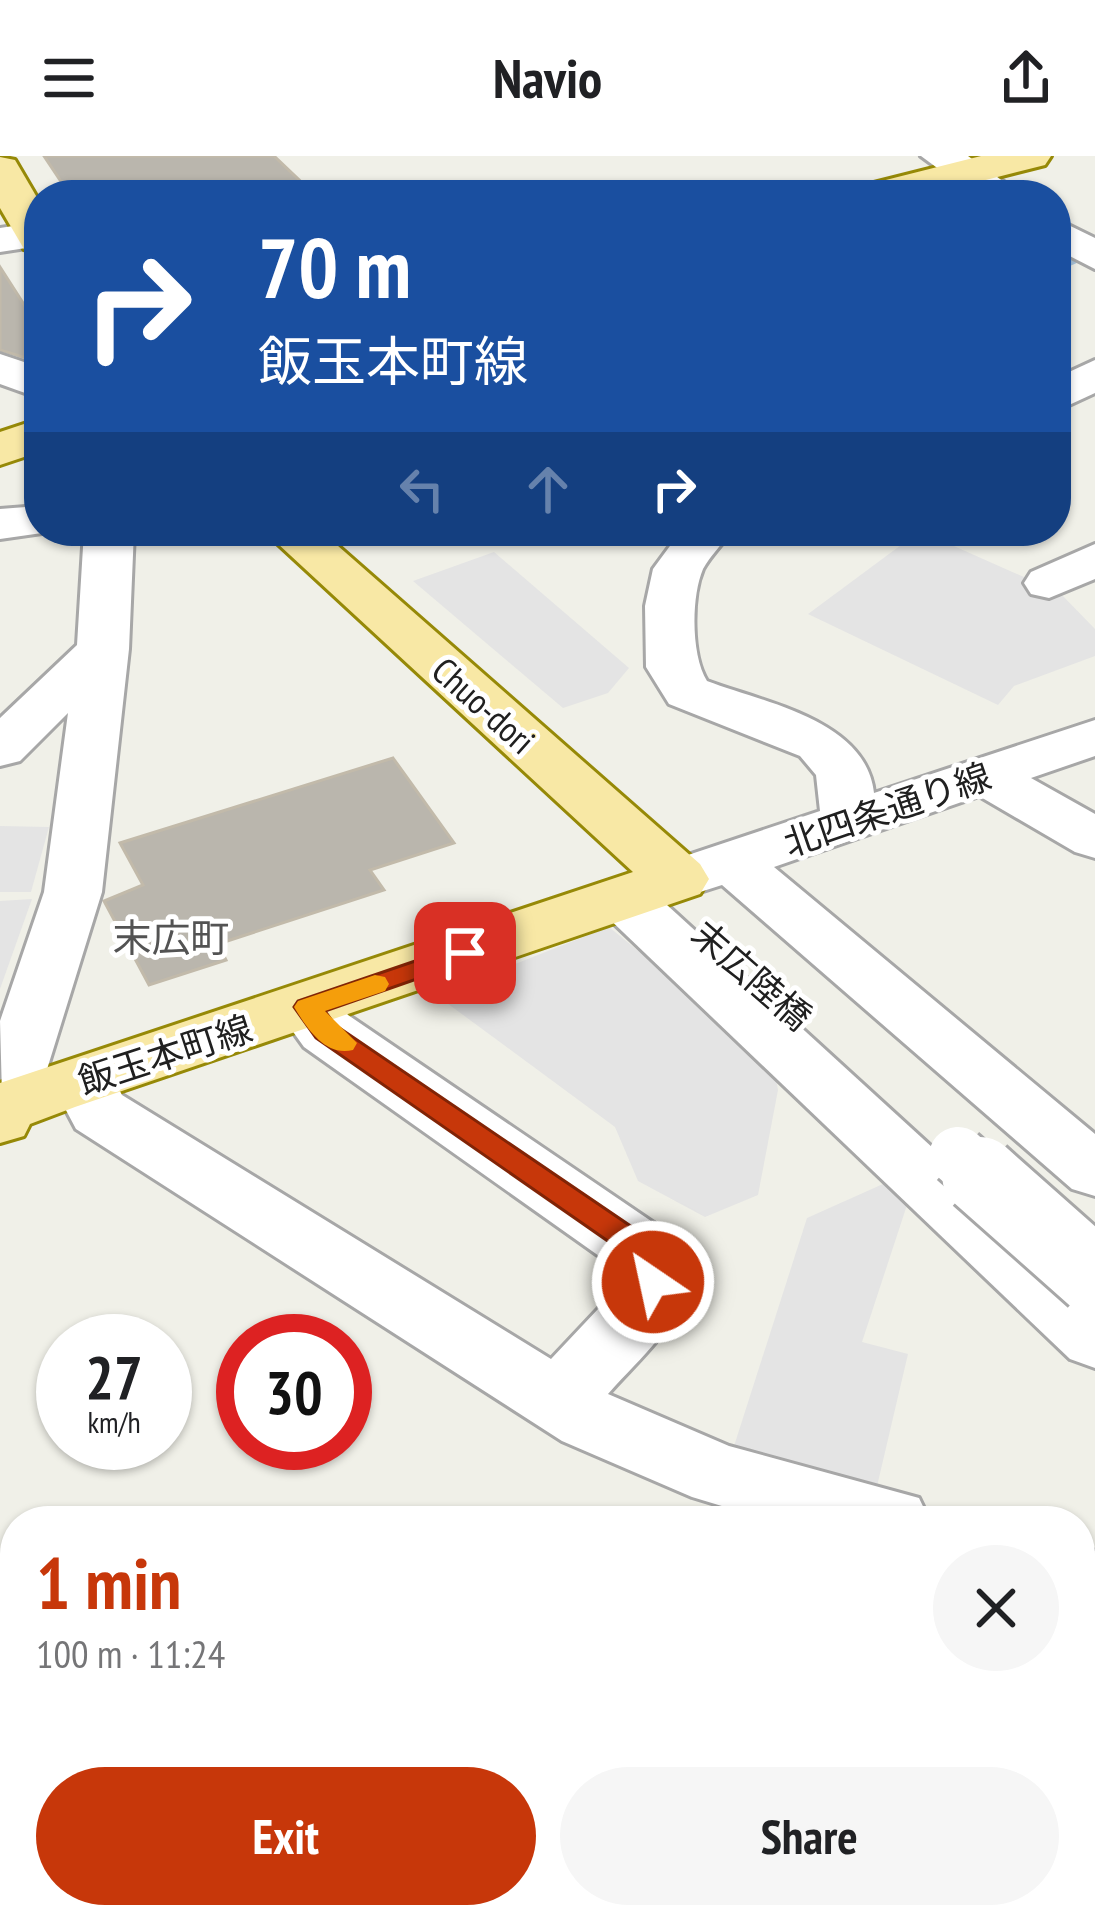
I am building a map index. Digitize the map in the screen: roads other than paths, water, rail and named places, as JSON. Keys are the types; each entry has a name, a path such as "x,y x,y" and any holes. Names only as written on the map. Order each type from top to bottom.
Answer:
{"main road":[{"path":"970,174 1030,156"},
{"path":"2,174 24,235"},
{"name":"Chuo-dori","path":"307,546 677,879"},
{"name":"飯玉本町線","path":"1,1111 677,879"}],"street":[{"path":"1071,241 1095,260"},
{"path":"1,1111 73,892 103,649 108,546"},
{"path":"696,546 678,569 671,606 672,668 688,692 819,744 844,771 849,821"},
{"path":"1048,583 1095,559"},
{"path":"0,749 103,649"},
{"name":"北四条通り線","path":"677,879 1095,737"},
{"path":"984,775 1095,839"},
{"path":"677,879 1008,1159 1095,1222"},
{"path":"677,879 1008,1159 1095,1277"},
{"path":"307,1007 326,1031 649,1255 653,1282 644,1306 560,1397"},
{"path":"83,1082 99,1112 560,1397 588,1419 718,1475 835,1506"},
{"path":"1008,1159 1095,1339"}],"waterway":[{"path":"1071,260 1079,257"}],"district":[{"name":"末広町","path":"171,937"}]}
